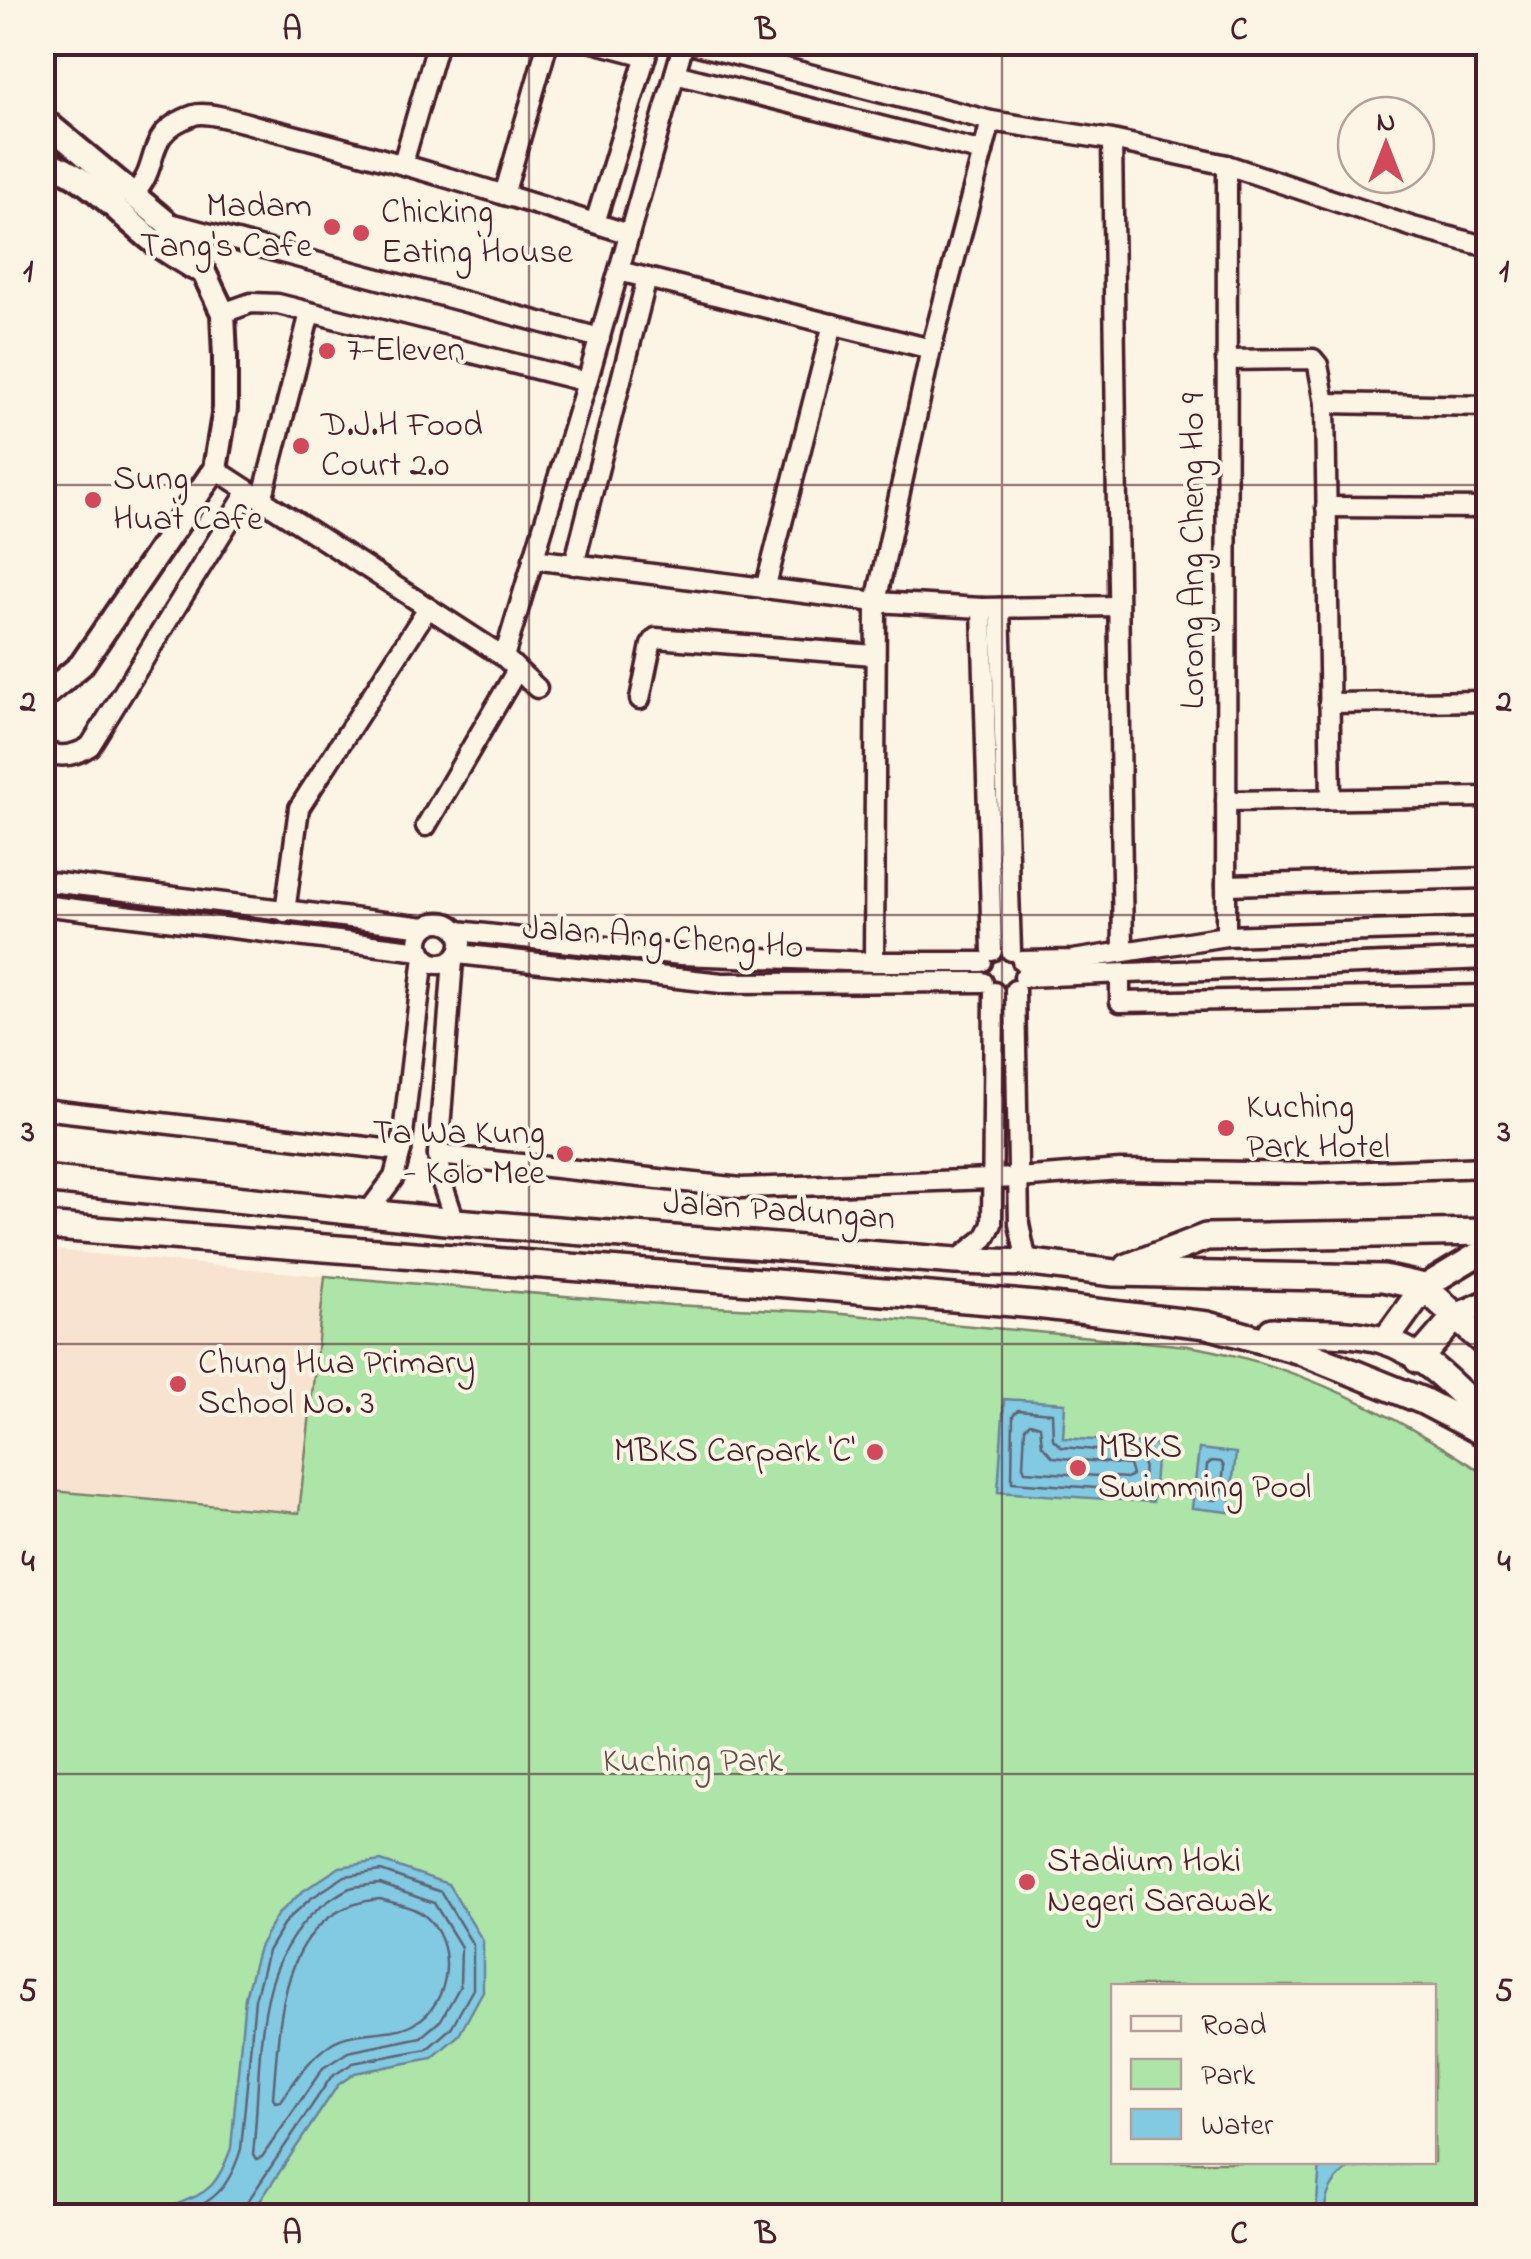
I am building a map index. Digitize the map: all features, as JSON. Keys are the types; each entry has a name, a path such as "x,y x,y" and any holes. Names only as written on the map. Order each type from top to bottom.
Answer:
{"main road":[{"name":"Jalan Padungan","path":"42,1179 454,1222 956,1261 1032,1263 1114,1273 1365,1277 1424,1287 1488,1346"},
{"name":"Jalan Padungan","path":"42,1226 824,1287 1206,1325 1297,1350 1423,1401 1488,1435"},
{"path":"1114,1273 1206,1238 1488,1232"},
{"path":"1386,1341 1424,1287"},
{"path":"1418,1360 1458,1315"},
{"path":"1206,1325 1386,1341 1433,1368 1488,1420"}],"street":[{"path":"403,164 438,42"},
{"path":"504,195 548,42"},
{"path":"594,42 648,49 595,223"},
{"path":"426,826 510,663 533,559 684,42 991,122 1112,140 1227,165 1413,227 1488,247"},
{"path":"675,74 983,152"},
{"path":"133,195 144,184 157,139 168,128 200,112 403,164 629,234"},
{"path":"42,119 166,222 205,275 222,313 225,409 215,469 82,664 42,698"},
{"path":"874,962 876,602 931,348 991,122"},
{"path":"1112,140 1123,951"},
{"path":"42,161 83,181 153,242 205,275"},
{"name":"Lorong Ang Cheng Ho 9","path":"1226,936 1227,165"},
{"path":"166,222 600,338"},
{"path":"619,271 931,348"},
{"path":"574,565 647,278"},
{"path":"222,313 250,303 278,304 587,382"},
{"path":"42,750 64,756 78,754 90,746 255,495 310,313"},
{"path":"765,589 833,324"},
{"path":"1226,360 1313,359 1318,364 1326,404 1331,799"},
{"path":"1326,404 1488,406"},
{"path":"215,469 510,663 537,688"},
{"path":"1326,507 1488,508"},
{"path":"533,559 876,602 991,608 1118,606"},
{"path":"285,912 299,808 428,608"},
{"path":"991,608 1021,1237 1032,1263"},
{"path":"640,699 650,645 656,638 874,655"},
{"path":"1329,703 1488,701"},
{"path":"1226,801 1488,797"},
{"path":"1226,885 1488,878"},
{"path":"42,881 425,927 440,922 458,931 462,940 455,957 438,1155 454,1222"},
{"path":"42,905 422,954 435,963 455,957"},
{"path":"368,1212 394,1177 402,1150 422,954 419,942 425,927"},
{"name":"Jalan Ang Cheng Ho","path":"455,957 722,983 988,987 1007,965 1073,960 1226,936 1488,928"},
{"name":"Jalan Ang Cheng Ho","path":"458,931 681,955 1007,965 1120,974 1488,959"},
{"path":"956,1261 985,1238 992,1224 988,987 1007,965"},
{"path":"1120,974 1120,1002 1488,995"},
{"path":"42,1109 402,1150"},
{"path":"438,1155 742,1188 993,1180 1120,1170 1313,1173 1488,1167"},
{"path":"1424,1287 1488,1253"},
{"path":"1458,1315 1488,1302"}],"shaded area":[{"name":"Chung Hua Primary School No. 3","path":"42,1249 325,1276 299,1516 43,1492"}],"green space":[{"name":"Kuching Park","path":"325,1276 672,1305 821,1312 1188,1346 1268,1365 1382,1413 1488,1476 1488,2216 43,2216 42,1490 299,1513"}],"water":[{"name":"MBKS Swimming Pool","path":"1004,1399 1065,1403 1063,1438 1157,1444 1153,1502 998,1492"},
{"path":"1199,1449 1236,1453 1229,1512 1192,1508"},
{"path":"381,1861 448,1884 483,1941 483,1991 459,2035 432,2058 355,2073 338,2085 250,2216 153,2216 209,2188 224,2166 231,2148 245,1997 259,1947 277,1915 303,1891 340,1867"},
{"path":"1320,2164 1399,2164 1348,2169 1330,2190 1325,2216 1316,2216"}],"place":[{"name":"Madam Tang's Cafe","path":"332,227"},
{"name":"Chicking Eating House","path":"361,233"},
{"name":"7-Eleven","path":"327,351"},
{"name":"D.J.H Food Court 2.0","path":"301,446"},
{"name":"Sung Huat Cafe","path":"93,500"},
{"name":"Kuching Park Hotel","path":"1226,1128"},
{"name":"Ta Wa Kung - Kolo Mee","path":"565,1154"},
{"name":"Chung Hua Primary School No. 3","path":"178,1384"},
{"name":"MBKS Carpark 'C'","path":"875,1452"},
{"name":"MBKS Swimming Pool","path":"1078,1468"},
{"name":"Stadium Hoki Negeri Sarawak","path":"1027,1882"}]}
